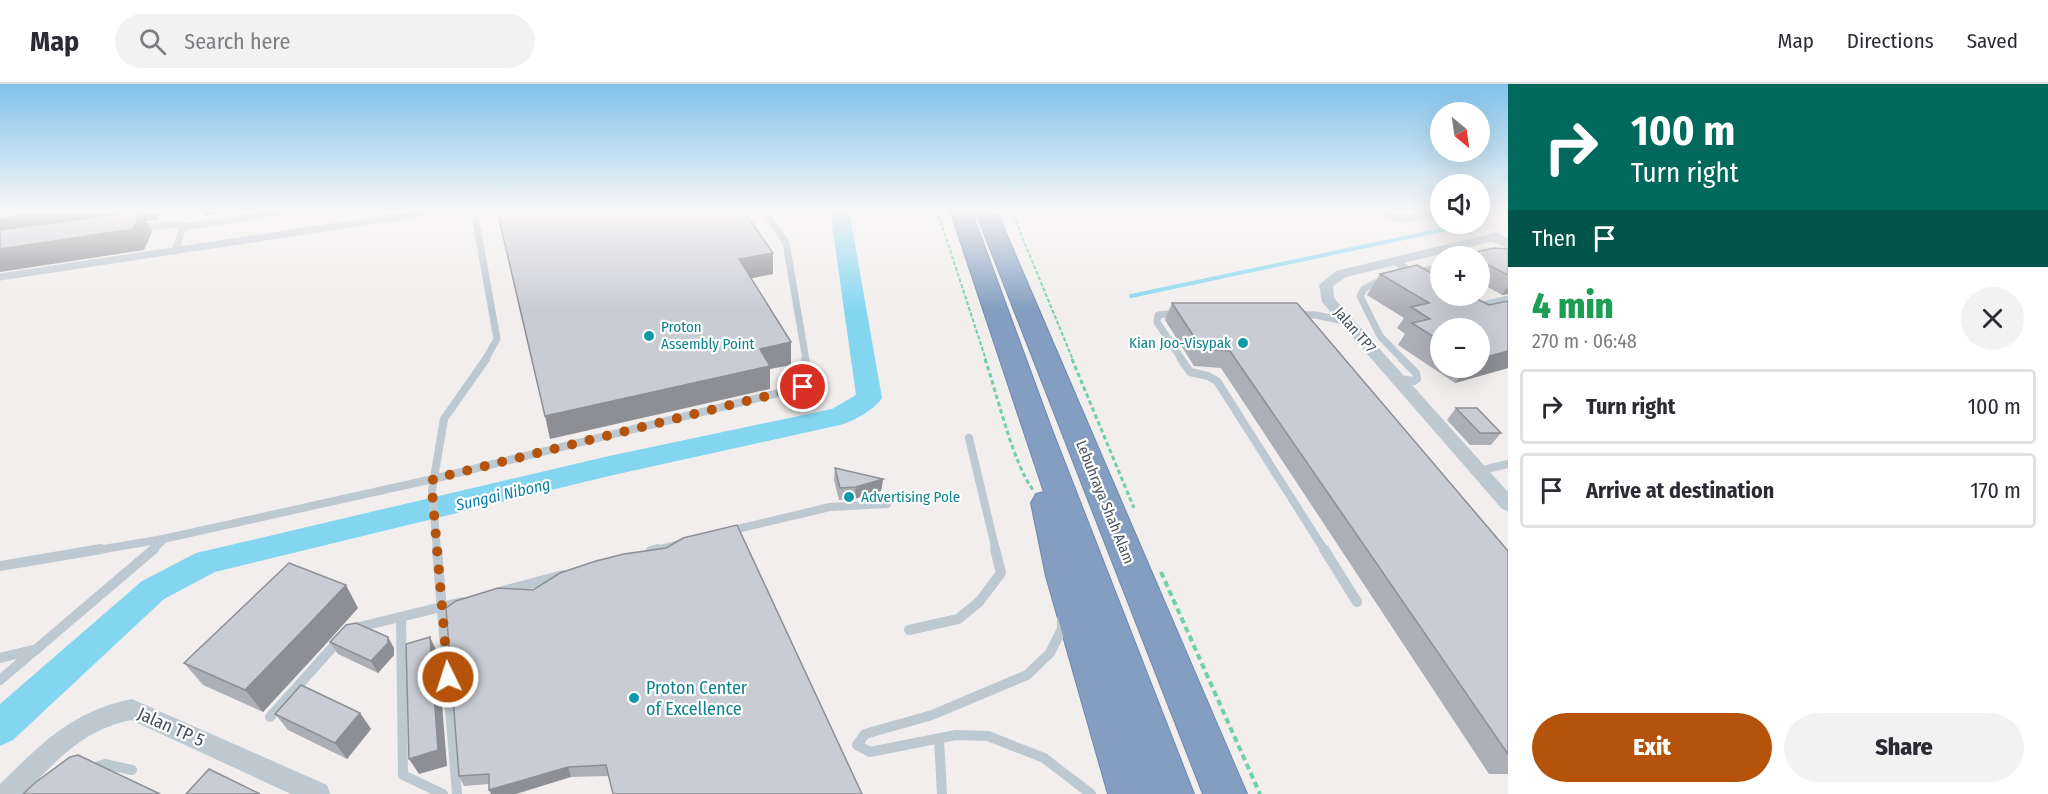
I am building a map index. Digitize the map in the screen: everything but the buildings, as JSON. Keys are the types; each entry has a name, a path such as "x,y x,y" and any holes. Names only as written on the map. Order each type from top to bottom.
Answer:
{"highway":[{"path":"971,243 1019,383 1172,794"},
{"name":"Lebuhraya Shah Alam","path":"999,243 1225,794"},
{"path":"1019,383 1026,434 1050,511 1064,576 1130,794"}],"street":[{"name":"Jalan TP7","path":"1479,243 1341,274 1326,285 1327,299 1508,504"},
{"name":"Jalan TP 5","path":"7,794 76,728 110,712 132,709 318,794"}],"lane":[{"path":"175,250 177,243"},
{"path":"0,277 221,243"},
{"path":"457,794 432,490 444,419 454,402 481,368 497,339 480,243"},
{"path":"0,566 163,540 433,479 803,387 808,375 786,243"},
{"path":"1394,261 1423,278"},
{"path":"1415,273 1430,269"},
{"path":"1376,283 1364,289 1360,296 1380,336 1416,373 1417,379 1414,381 1398,379"},
{"path":"1490,303 1508,299"},
{"path":"1183,313 1158,315 1157,322 1190,372 1208,376 1217,381 1357,602"},
{"path":"1290,314 1348,322"},
{"path":"1302,314 1309,323"},
{"path":"909,630 958,619 979,602 1001,573 969,438"},
{"path":"1479,471 1508,464"},
{"path":"721,533 830,507 887,504"},
{"path":"0,680 163,540"},
{"path":"640,554 686,542"},
{"path":"489,595 570,573"},
{"path":"1064,576 1062,629 1050,653 1027,675 932,715 865,734 857,745 870,752 956,735 988,736 1044,758 1091,794"},
{"path":"270,717 349,630 477,598"},
{"path":"401,617 403,775 443,794"},
{"path":"0,658 40,648"},
{"path":"939,738 942,794"},
{"path":"75,779 83,771 105,764 132,770"}],"path":[{"path":"948,243 1018,462 1026,481 1050,511"},
{"path":"1025,243 1137,515"},
{"path":"1160,568 1260,794"}],"waterway":[{"name":"Sungai Nibong","path":"0,728 153,590 207,562 609,466 840,416 869,398 844,243"},
{"path":"1131,296 1380,243"}],"place":[{"name":"Proton Assembly Point","path":"649,336"},
{"name":"Kian Joo-Visypak","path":"1243,343"},
{"name":"Advertising Pole","path":"849,497"},
{"name":"Proton Center of Excellence","path":"634,698"}],"route":[{"path":"448,677 435,535 433,479 803,387"}]}
